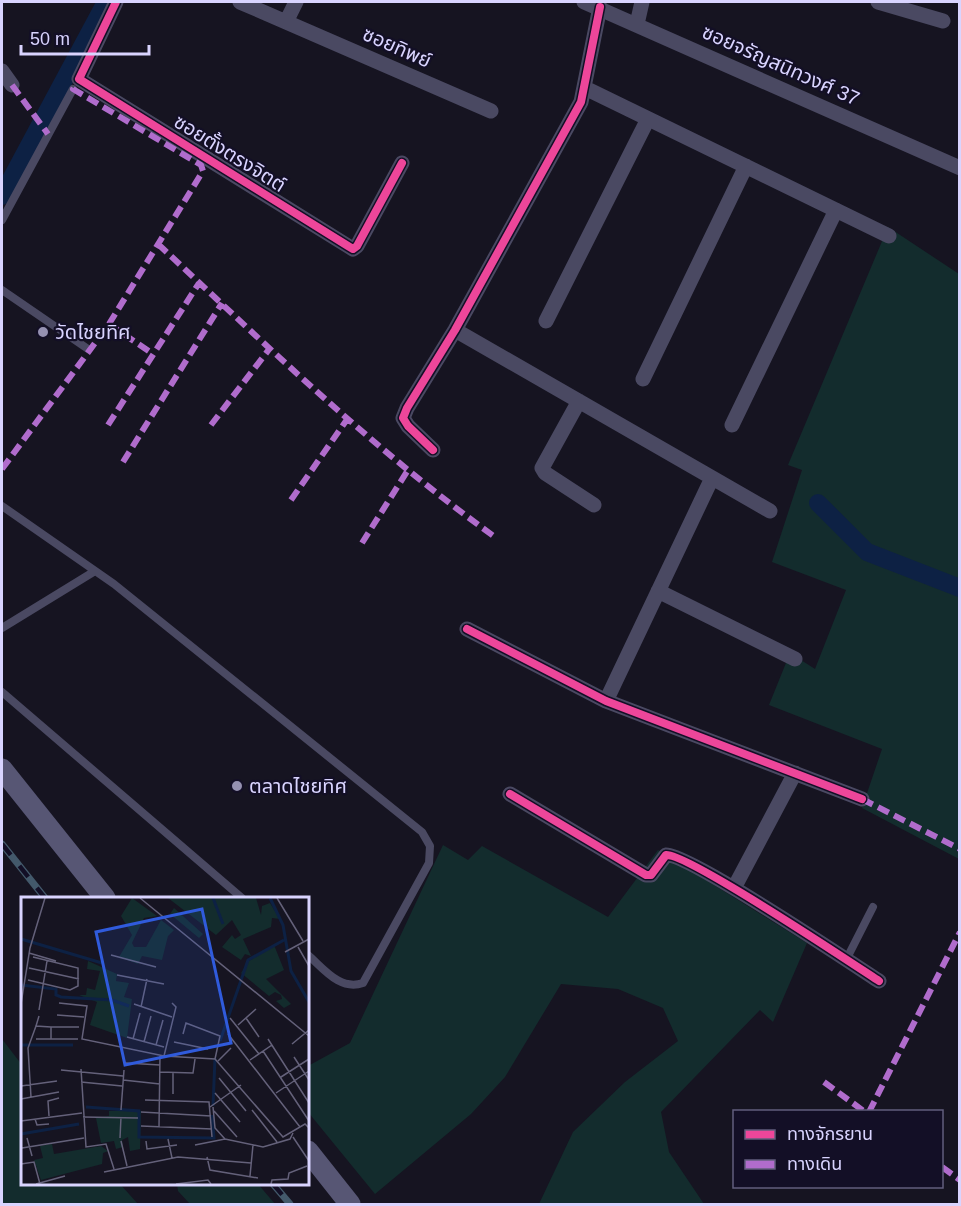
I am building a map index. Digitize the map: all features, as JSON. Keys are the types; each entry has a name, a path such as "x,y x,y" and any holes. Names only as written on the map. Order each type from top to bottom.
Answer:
{"main road":[{"path":"2,769 104,897"},
{"path":"309,1152 350,1204"}],"street":[{"name":"ซอยตั้งตรงจิตต์","path":"116,2 79,79 353,249 357,246 402,163"},
{"name":"ซอยทิพย์","path":"240,2 491,111"},
{"path":"286,22 296,2"},
{"name":"ซอยจรัญสนิทวงศ์ 37","path":"584,2 600,7 960,168"},
{"path":"637,24 642,2"},
{"path":"878,2 943,21"},
{"path":"433,450 408,426 403,418 406,408 455,330 581,102 600,7"},
{"path":"2,71 12,86"},
{"path":"585,88 889,236"},
{"path":"546,321 648,119"},
{"path":"643,379 746,166"},
{"path":"732,425 836,210"},
{"path":"455,330 770,511"},
{"path":"579,401 542,468 545,473 594,505"},
{"path":"606,701 712,478"},
{"path":"658,591 795,659"},
{"path":"467,629 606,701 862,799"},
{"path":"734,888 795,773"},
{"path":"510,794 646,874 651,875 662,859 671,855 734,888 879,981"}],"lane":[{"path":"2,220 73,89"},
{"path":"2,290 88,349"},
{"path":"2,506 95,571 422,832 430,846 429,863 363,982 351,987 340,983 309,956"},
{"path":"2,628 95,571"},
{"path":"2,692 241,897"},
{"path":"846,960 873,907"}],"green space":[{"path":"888,227 959,274 959,859 862,808 882,749 769,705 790,653 815,669 846,590 772,562 802,470 788,465"},
{"path":"443,845 468,860 482,846 608,917 658,850 807,943 773,1022 760,1010 661,1112 669,1152 704,1204 539,1204 573,1132 625,1082 678,1041 663,1008 618,989 561,984 505,1077 471,1114 375,1194 309,1113 309,1065 350,1043"},
{"path":"2,1039 21,1064 21,1185 121,1185 138,1204 2,1204"},
{"path":"177,1185 259,1185 275,1204 190,1204 178,1191"}],"waterway":[{"path":"2,196 106,2"},
{"path":"818,503 867,552 960,588"}],"railway":[{"path":"2,844 44,897"},
{"path":"274,1185 290,1204"}],"marked path":[{"path":"2,469 109,324 203,171 201,165 73,89 79,79"},
{"path":"12,85 48,134"},
{"path":"158,244 364,433 450,504 495,537"},
{"path":"108,425 199,283"},
{"path":"123,462 222,303"},
{"path":"109,324 153,354"},
{"path":"211,425 270,348"},
{"path":"291,500 348,418"},
{"path":"362,543 408,470"},
{"path":"862,799 960,849"},
{"path":"870,1110 960,932"},
{"path":"824,1082 862,1110"},
{"path":"943,1168 960,1180"}],"cycle path":[{"path":"116,2 79,79 353,249 357,246 402,163"},
{"path":"433,450 408,426 403,418 455,330 581,102 600,7"},
{"path":"467,629 606,701 862,799"},
{"path":"510,794 646,875 651,875 666,855 704,871 770,910 879,981"}],"place":[{"name":"วัดไชยทิศ","path":"43,332"},
{"name":"ตลาดไชยทิศ","path":"237,786"}]}
